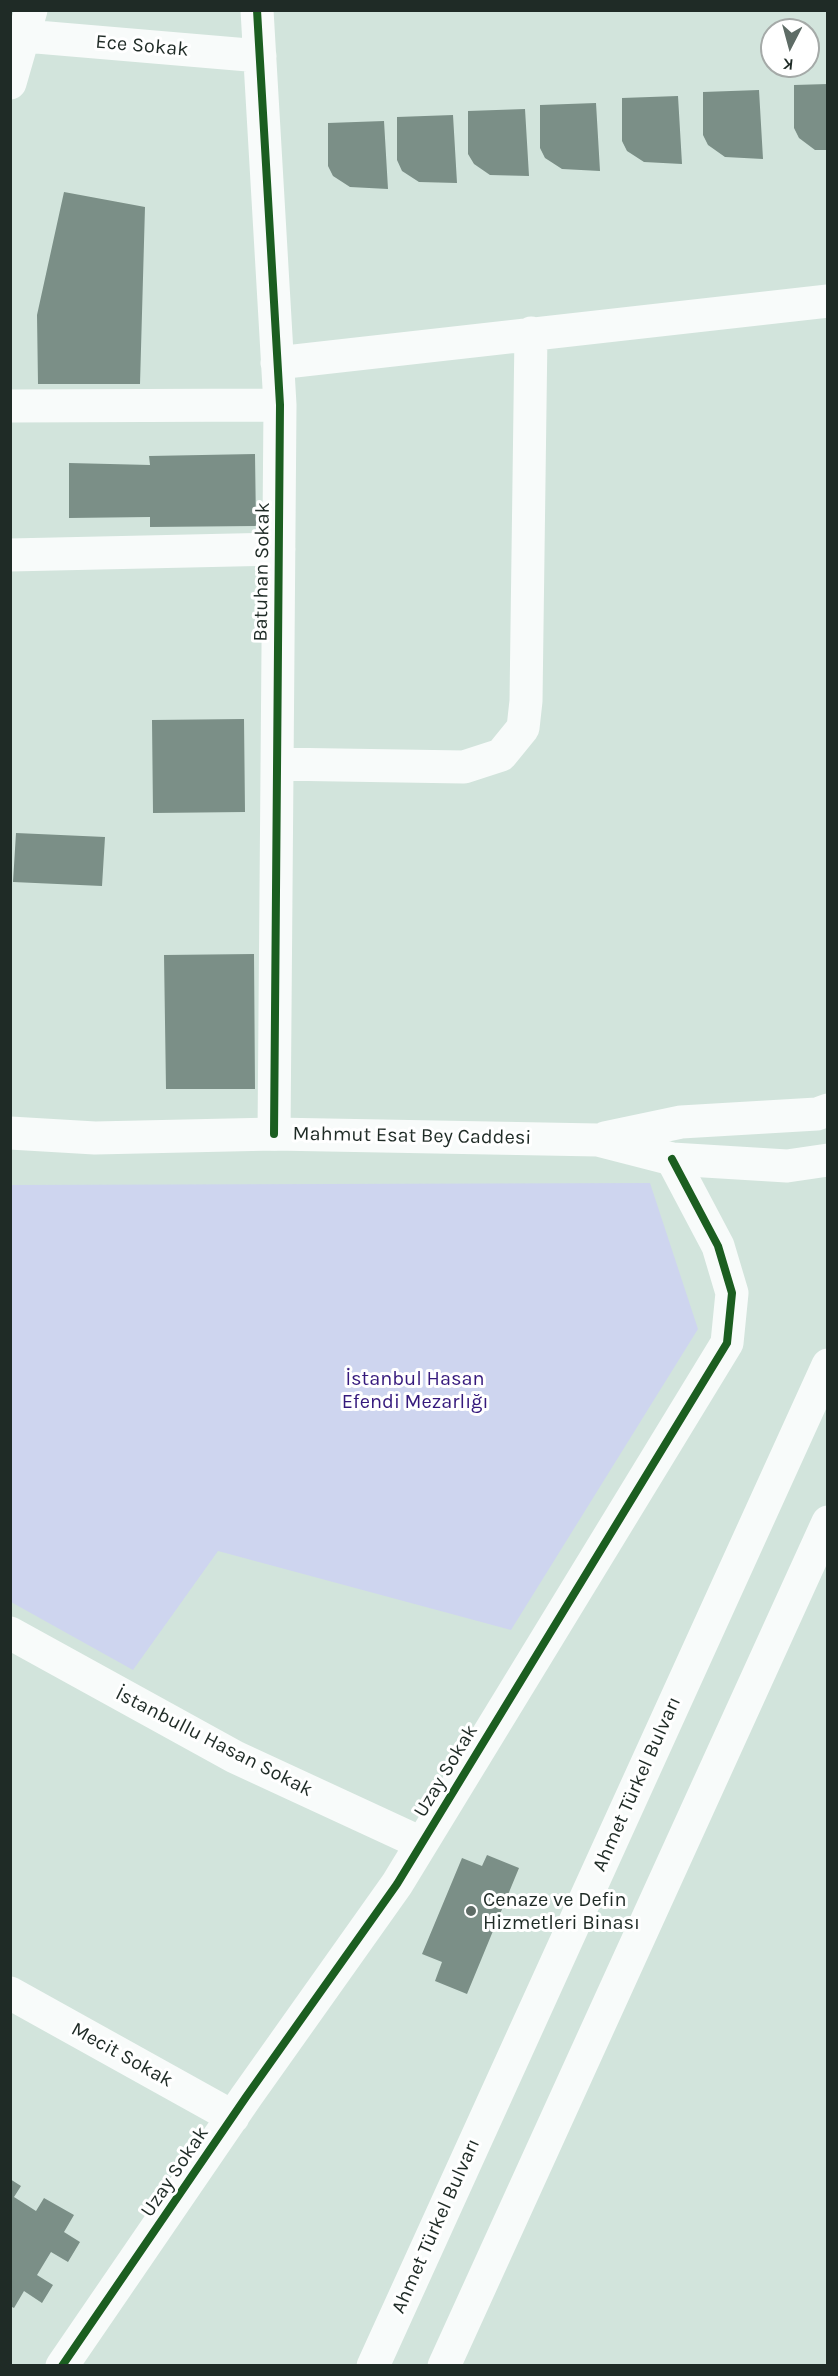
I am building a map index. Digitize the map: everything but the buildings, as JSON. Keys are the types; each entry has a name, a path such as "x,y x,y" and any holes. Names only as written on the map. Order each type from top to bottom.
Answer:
{"street":[{"name":"Batuhan Sokak","path":"257,10 280,405 274,1134"},
{"name":"Ece Sokak","path":"28,23 260,56"},
{"path":"10,83 28,23"},
{"path":"278,363 828,301"},
{"path":"277,764 464,767 501,755 523,728 526,689 531,333"},
{"path":"10,406 280,405"},
{"path":"10,555 279,549"},
{"path":"598,1140 681,1122 817,1114 828,1110"},
{"name":"Mahmut Esat Bey Caddesi","path":"10,1133 94,1138 274,1134 598,1140"},
{"path":"598,1140 672,1159 787,1166 828,1160"},
{"name":"Uzay Sokak","path":"62,2366 232,2117 397,1884 727,1343 732,1293 718,1246 672,1159"},
{"name":"Ahmet Türkel Bulvarı","path":"373,2366 828,1365"},
{"path":"444,2366 828,1522"},
{"name":"İstanbullu Hasan Sokak","path":"10,1633 235,1757 422,1843"},
{"name":"Mecit Sokak","path":"10,1993 232,2117"}],"green space":[{"name":"İstanbul Hasan Efendi Mezarlığı","path":"650,1183 698,1329 511,1630 218,1551 133,1670 11,1602 11,1185"}],"cycle path":[{"path":"257,10 280,405 274,1134"},
{"path":"62,2366 246,2097 397,1884 727,1343 732,1293 718,1246 672,1159"}],"place":[{"name":"Cenaze ve Defin Hizmetleri Binası","path":"471,1911"}]}
